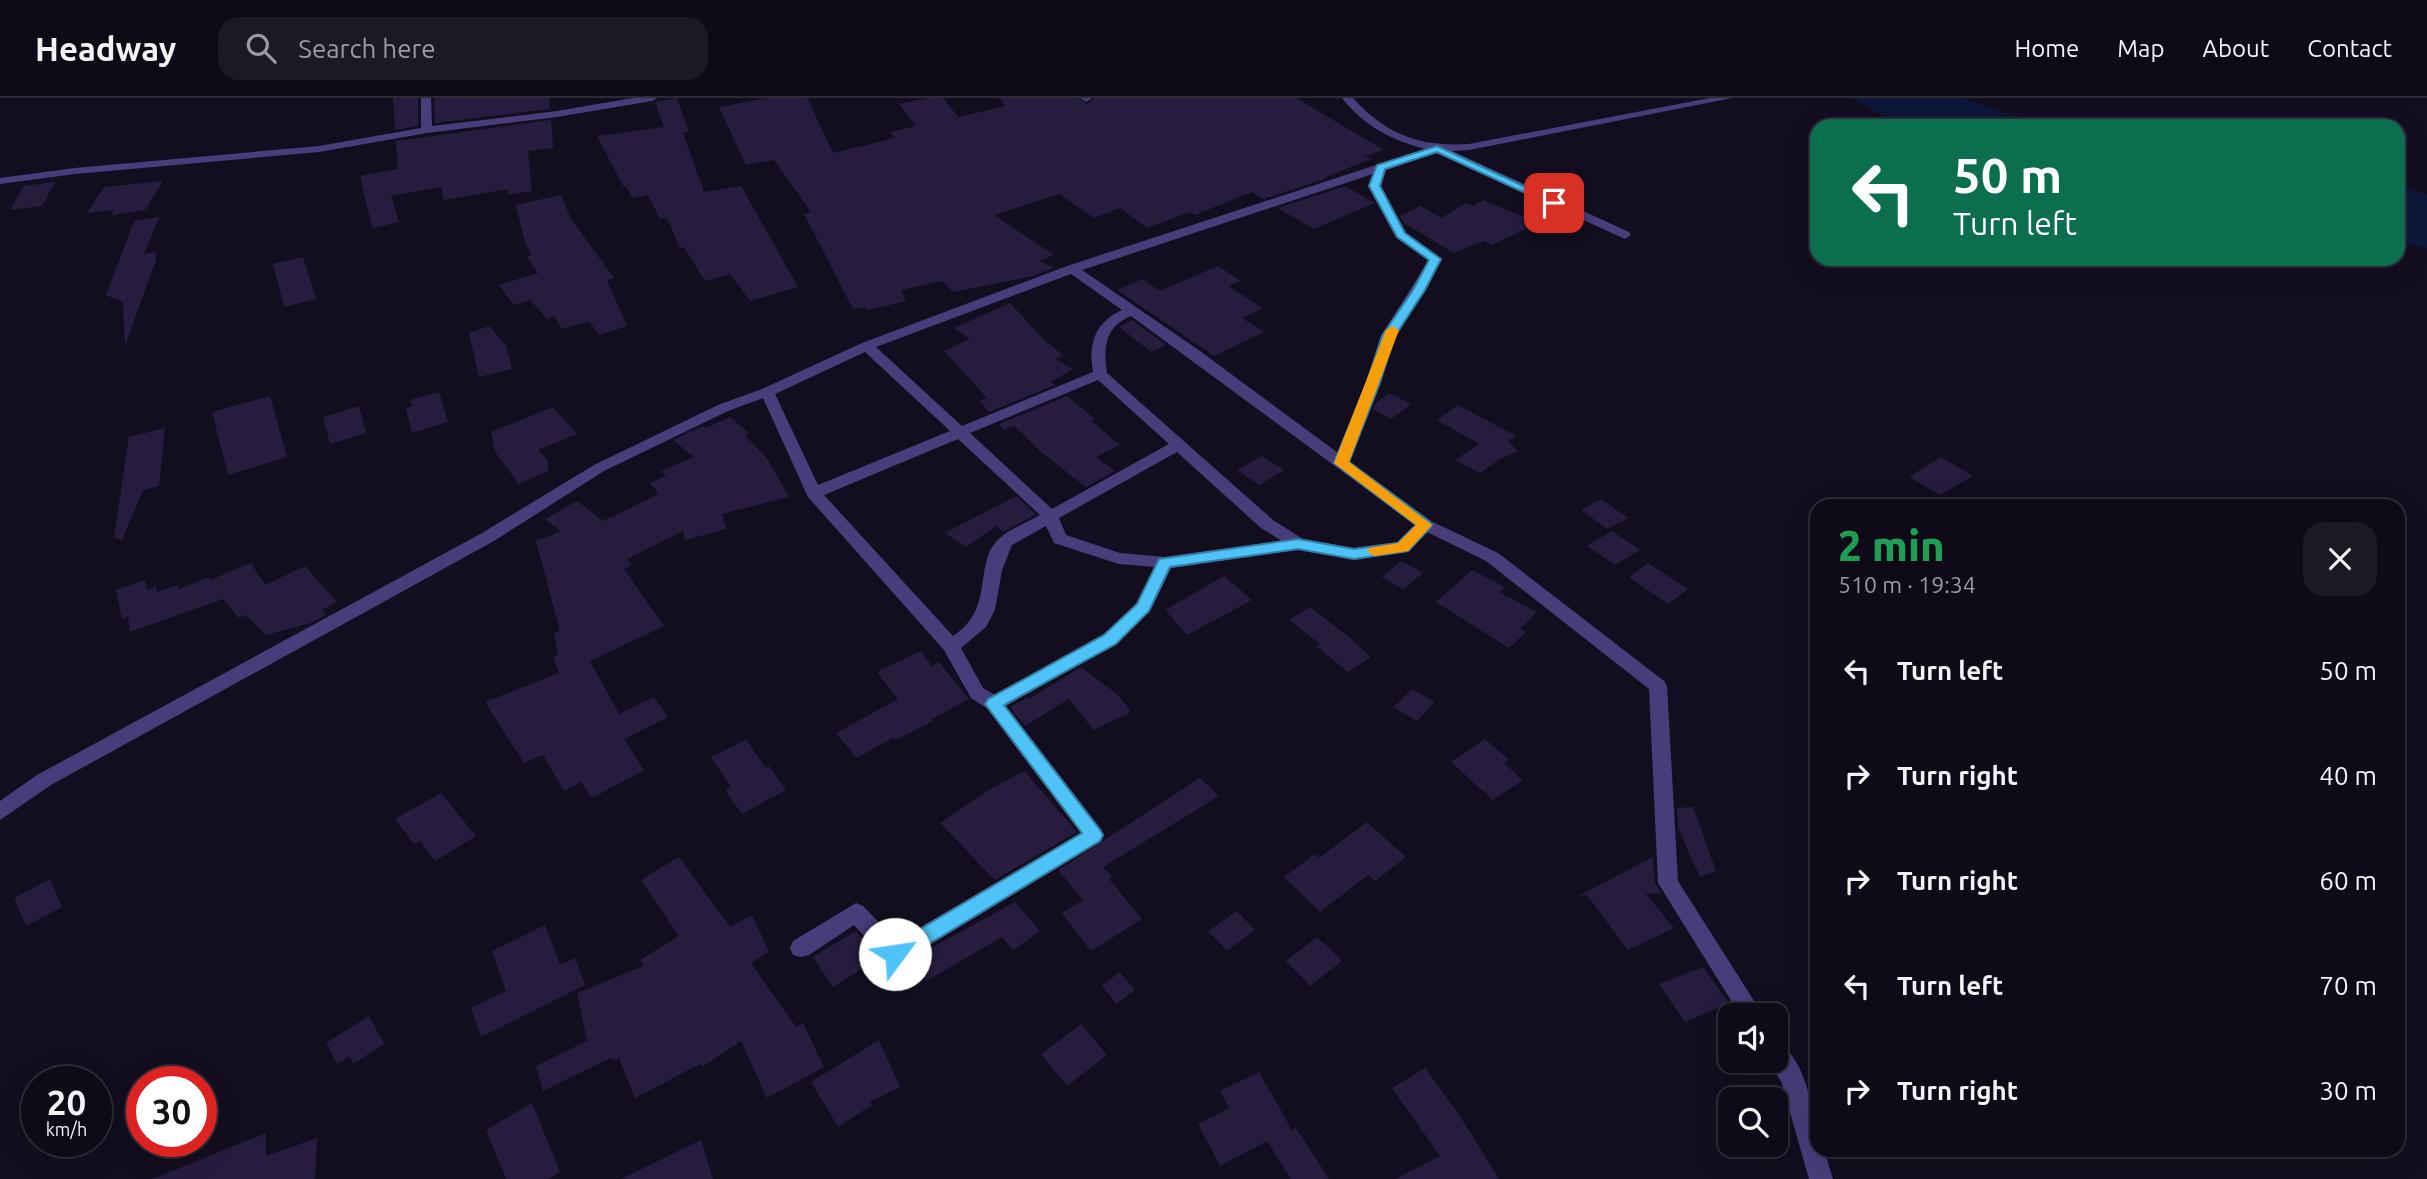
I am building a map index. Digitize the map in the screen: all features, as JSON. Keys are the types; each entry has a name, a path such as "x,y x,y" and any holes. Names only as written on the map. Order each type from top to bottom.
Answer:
{"street":[{"path":"426,98 427,130"},
{"path":"557,98 557,114"},
{"path":"0,181 75,171 319,149 427,130 557,114 652,98"},
{"path":"1347,98 1364,117 1398,138 1437,149 1625,235"},
{"path":"0,812 44,780 488,537 599,468 723,408 767,392 867,346 1072,270 1437,149 1469,146 1727,98"},
{"path":"1341,463 1373,385 1388,336 1436,259 1401,234 1374,186 1381,167"},
{"path":"1072,270 1195,354 1425,525 1492,557 1658,686 1668,883 1744,1003"},
{"path":"1131,311 1120,315 1105,328 1097,341 1100,374 1267,524 1298,544"},
{"path":"867,346 1049,515 1060,539 1119,558 1165,563 1298,544 1354,554 1402,547 1425,525"},
{"path":"814,494 1100,374"},
{"path":"767,392 814,494 951,646 977,693 994,704 1094,835 895,954 856,912 801,948"},
{"path":"951,646 968,637 981,625 991,600 998,553 1006,541 1178,445"},
{"path":"994,704 1110,639 1144,607 1165,563"},
{"path":"1788,1072 1810,1141"},
{"path":"1815,1157 1821,1179"}],"water":[{"path":"1854,98 1962,98 2013,116 2032,119 1888,119"},
{"path":"2405,189 2427,194 2427,248 2405,243"}],"building":[{"path":"393,98 418,98 418,126 395,130"},
{"path":"434,98 549,98 550,109 435,123"},
{"path":"677,98 689,132 683,133 704,192 741,186 798,287 750,301 730,274 705,281 684,247 680,248 667,218 660,219 648,195 632,198 626,186 623,186 597,136 664,127 655,102"},
{"path":"767,98 807,98 833,153 895,138 890,132 916,126 899,104 928,98 943,98 958,117 1006,106 999,98 1078,98 1087,104 1094,98 1296,98 1384,150 1365,156 1371,159 1326,177 1328,178 1263,199 1252,192 1195,215 1190,212 1147,228 1120,208 1094,218 1059,194 994,215 1054,255 1039,261 1054,268 1029,277 953,292 942,281 901,290 906,301 868,310 866,307 853,309 804,214 811,212 774,160 746,165 719,107"},
{"path":"551,120 553,148 528,151 532,191 508,195 508,189 444,200 441,187 391,196 399,222 372,228 360,176 398,169 396,141"},
{"path":"163,181 145,210 111,215 114,210 87,213 104,187"},
{"path":"55,182 42,206 10,210 24,186"},
{"path":"1345,186 1375,203 1314,229 1278,208"},
{"path":"561,195 571,219 614,278 607,280 627,326 599,335 589,321 562,329 554,316 547,319 530,300 514,305 499,285 538,273 527,257 532,255 525,243 516,205"},
{"path":"1483,200 1538,223 1492,245 1483,241 1454,253 1404,223 1400,216 1421,206 1441,218 1466,203 1473,206"},
{"path":"159,217 144,254 156,252 156,260 125,346 123,302 106,295 134,221"},
{"path":"303,257 316,299 284,307 273,264"},
{"path":"1218,266 1241,281 1228,286 1263,308 1242,318 1264,332 1214,356 1117,290 1142,279 1160,291"},
{"path":"1010,303 1044,340 1063,355 1055,359 1073,369 1051,382 1055,385 989,412 980,401 987,398 944,351 970,339 954,328"},
{"path":"1132,320 1166,345 1151,352 1119,327"},
{"path":"489,326 506,345 512,369 479,377 469,333"},
{"path":"439,392 448,422 412,433 406,408 413,406 410,400"},
{"path":"1389,393 1411,404 1391,419 1373,409 1376,403"},
{"path":"270,396 287,457 228,475 212,412"},
{"path":"1067,396 1095,419 1091,421 1120,445 1096,457 1115,471 1086,487 1041,452 1014,426 1004,430 999,424"},
{"path":"1458,405 1516,436 1508,442 1519,451 1500,459 1480,473 1455,460 1479,444 1437,420"},
{"path":"359,406 366,433 330,444 323,417"},
{"path":"553,407 577,434 538,450 548,460 548,471 519,484 495,452 491,432"},
{"path":"730,417 749,433 745,435 768,460 789,497 722,514 726,529 685,540 683,531 627,559 632,565 624,569 664,626 590,661 619,714 654,697 668,717 624,739 644,770 592,798 581,782 564,791 543,755 524,763 485,702 559,673 553,657 558,655 554,633 560,631 536,541 561,531 545,519 577,501 603,521 659,494 650,483 666,476 661,471 694,457 673,440"},
{"path":"165,428 159,486 143,490 122,540 114,538 129,437"},
{"path":"1262,456 1284,470 1259,485 1237,470"},
{"path":"1941,457 1973,476 1940,495 1909,477"},
{"path":"1016,496 1036,514 1003,532 996,526 966,547 945,533"},
{"path":"1601,499 1628,518 1607,529 1581,510"},
{"path":"1612,531 1640,550 1615,565 1587,546"},
{"path":"1401,561 1423,573 1403,589 1382,577"},
{"path":"251,563 265,585 305,566 337,602 322,610 326,615 311,623 266,635 246,615 239,618 223,599 130,632 128,617 122,619 116,590 145,580 147,590 156,586 157,592 178,585 179,589"},
{"path":"1648,563 1688,589 1668,604 1629,577"},
{"path":"1472,570 1505,587 1499,592 1537,612 1520,629 1526,632 1509,648 1436,602"},
{"path":"1224,576 1252,600 1187,635 1165,610"},
{"path":"1310,607 1371,657 1348,672 1316,646 1320,644 1289,620"},
{"path":"920,651 932,666 939,662 969,699 932,719 933,721 896,740 894,737 857,758 836,733 898,699 877,672"},
{"path":"1081,667 1118,695 1131,712 1094,730 1069,699 1025,726 1010,707 1028,697 1029,699"},
{"path":"1412,689 1435,702 1417,721 1393,707"},
{"path":"1485,739 1509,760 1504,763 1523,780 1493,800 1451,762"},
{"path":"746,740 786,790 742,814 725,790 731,787 711,757"},
{"path":"1024,771 1077,832 995,880 940,823 987,791"},
{"path":"1200,778 1219,796 1103,867 1112,877 1109,879 1142,919 1091,951 1062,913 1083,900 1058,870"},
{"path":"441,793 476,836 435,861 420,841 414,844 395,819"},
{"path":"1693,807 1716,871 1700,877 1678,828 1677,808"},
{"path":"1367,822 1406,857 1375,881 1368,875 1320,912 1284,877 1315,854 1319,858"},
{"path":"679,857 730,927 752,915 769,952 751,963 796,1027 803,1023 824,1067 767,1098 741,1041 702,1067 700,1064 635,1098 619,1058 613,1061 612,1057 543,1091 536,1066 587,1041 577,993 644,966 640,960 679,936 641,880"},
{"path":"1653,857 1655,883 1661,893 1646,894 1674,928 1628,950 1587,895 1578,896"},
{"path":"50,879 62,907 26,926 14,898"},
{"path":"1015,902 1040,931 1013,950 1002,937 926,981 911,959"},
{"path":"1237,911 1255,930 1227,951 1208,931"},
{"path":"545,925 560,965 575,958 585,985 481,1037 471,1008 506,991 492,951"},
{"path":"856,931 878,959 833,987 813,957"},
{"path":"1317,937 1342,961 1310,986 1286,961"},
{"path":"1703,967 1729,1003 1718,1003 1718,1008 1685,1022 1659,984"},
{"path":"1120,972 1135,990 1116,1004 1102,985"},
{"path":"369,1016 384,1044 353,1064 350,1056 337,1064 326,1043"},
{"path":"1081,1024 1107,1055 1067,1086 1041,1054"},
{"path":"879,1040 900,1087 870,1102 872,1105 838,1127 811,1082"},
{"path":"1425,1068 1458,1113 1499,1179 1395,1179 1440,1156 1392,1088"},
{"path":"1259,1072 1292,1130 1296,1128 1329,1179 1291,1179 1267,1141 1220,1166 1198,1124 1229,1108 1220,1091"},
{"path":"532,1103 560,1172 548,1179 506,1179 486,1130"},
{"path":"266,1133 266,1156 317,1138 315,1179 153,1179 207,1157 217,1157 217,1153"},
{"path":"701,1140 713,1179 621,1179"}],"slow traffic":[{"path":"1374,551 1402,547 1425,525 1341,463 1392,330"}],"route":[{"path":"895,954 1094,835 994,704 1110,639 1144,607 1165,563 1298,544 1354,554 1402,547 1425,525 1341,463 1373,385 1388,336 1436,259 1401,234 1374,186 1381,167 1437,149 1554,203"}]}
